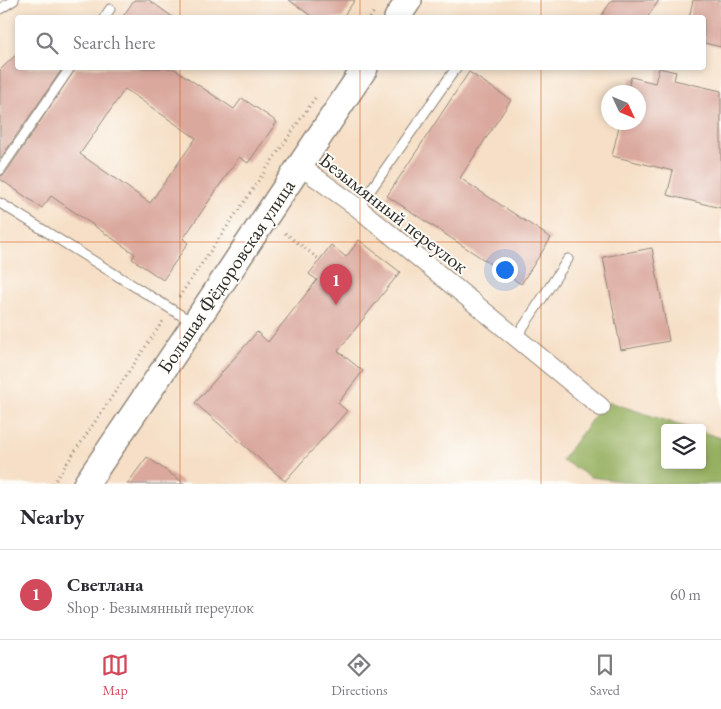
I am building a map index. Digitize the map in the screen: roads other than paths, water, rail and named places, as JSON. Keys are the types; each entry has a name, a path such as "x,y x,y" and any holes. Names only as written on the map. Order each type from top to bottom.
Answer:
{"street":[{"path":"399,15 409,0"},
{"name":"Большая Фёдоровская улица","path":"86,484 364,70"},
{"name":"Безымянный переулок","path":"300,166 358,208 601,407"}],"lane":[{"path":"0,9 14,0"},
{"path":"106,15 110,9"},
{"path":"0,170 69,70"},
{"path":"358,208 455,70"},
{"path":"0,203 195,324"},
{"path":"516,338 568,259"}],"place":[{"name":"Светлана","path":"336,305"}]}
